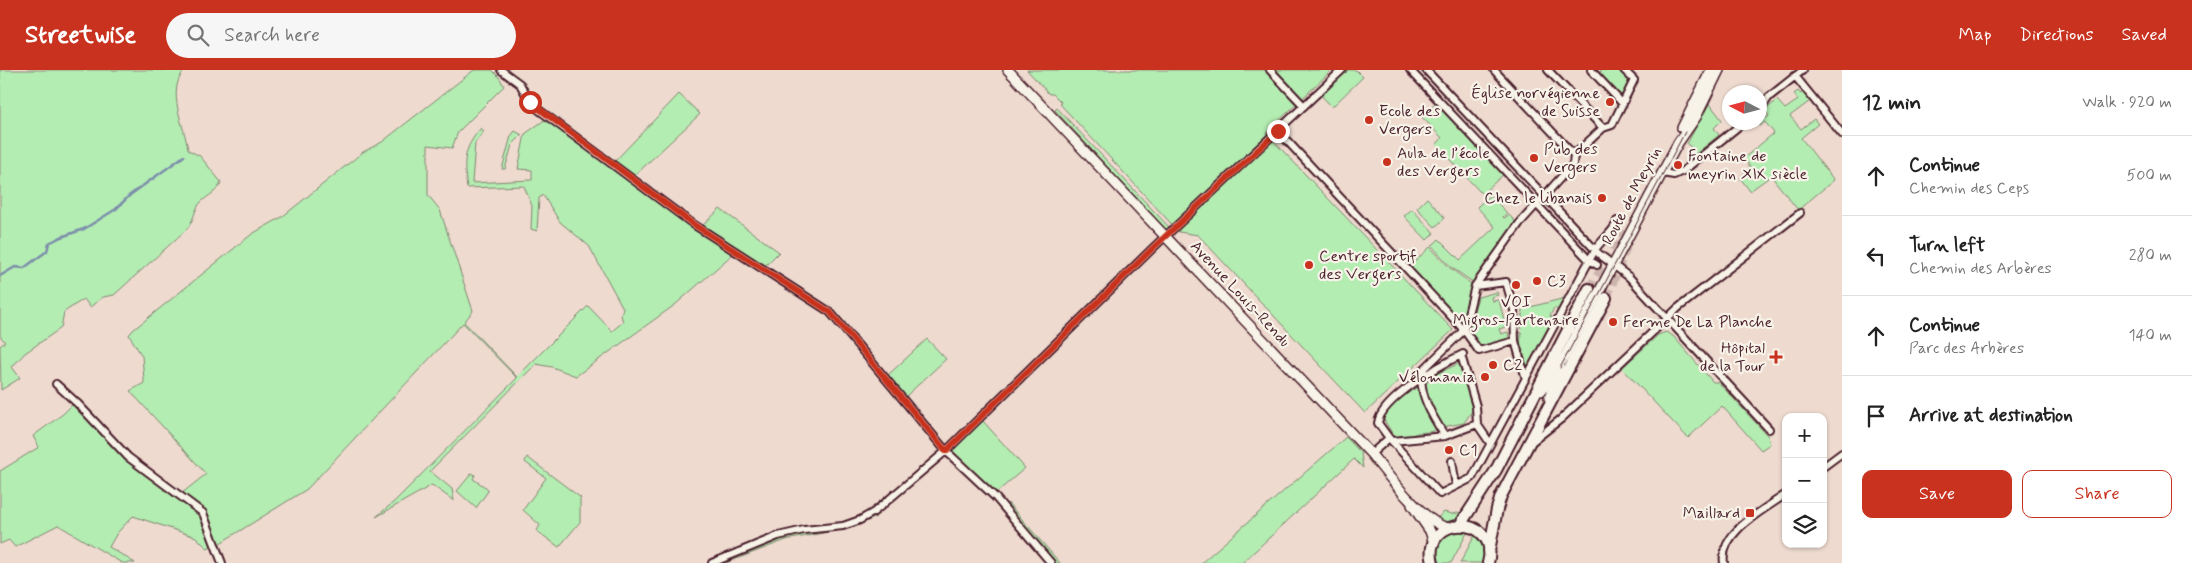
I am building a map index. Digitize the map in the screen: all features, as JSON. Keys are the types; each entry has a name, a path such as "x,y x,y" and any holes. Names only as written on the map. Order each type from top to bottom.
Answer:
{"main road":[{"name":"Avenue Louis-Rendu","path":"1008,70 1371,454 1407,496 1436,523 1448,528"},
{"name":"Route de Meyrin","path":"1678,143 1681,130 1711,70"},
{"name":"Route de Meyrin","path":"1565,356 1678,143 1696,116 1719,70"},
{"path":"1460,525 1496,470 1589,289"},
{"path":"1488,563 1498,502 1606,298"},
{"path":"1527,411 1565,356"},
{"path":"1541,419 1565,356"},
{"name":"Avenue Louis-Rendu","path":"1407,496 1430,531 1434,543"},
{"path":"1433,563 1434,543 1439,534 1448,528 1460,525 1469,526 1480,532 1486,541 1489,551"}],"street":[{"path":"501,70 518,81 535,107 680,215 830,312 946,451 995,496 1052,563"},
{"path":"1270,70 1304,106"},
{"path":"712,563 789,533 843,526 860,520 885,504 946,451 1165,237 1342,70"},
{"path":"1410,70 1589,260 1597,265"},
{"path":"1426,70 1595,250 1629,277 1769,429"},
{"path":"1494,70 1574,155"},
{"path":"1548,70 1603,128"},
{"path":"1591,70 1623,104"},
{"path":"1445,436 1430,413 1421,377 1423,370 1464,330 1476,286 1519,224 1573,164 1574,155 1603,128 1612,125 1634,80 1624,70"},
{"path":"1767,98 1803,70"},
{"path":"1795,76 1842,134"},
{"path":"1662,174 1677,174 1694,163 1734,130"},
{"path":"1278,131 1464,330 1479,351 1516,341"},
{"path":"1525,449 1538,436 1561,419 1667,318 1800,213"},
{"path":"1490,443 1477,424 1476,406 1462,354 1410,385 1379,416 1378,423 1390,439 1440,494 1472,478 1589,260 1601,240 1618,221"},
{"path":"1476,286 1506,282 1514,310 1516,341 1526,379"},
{"path":"56,384 78,404 128,457 203,513 222,563"},
{"path":"1371,454 1390,439 1445,436 1477,424"},
{"path":"1827,464 1842,454"},
{"path":"1452,461 1456,486"},
{"path":"1724,563 1724,549 1732,534 1782,497"}],"green space":[{"path":"0,70 185,70 179,78 176,98 188,150 200,156 221,182 215,191 199,205 186,230 114,295 103,297 90,307 84,299 64,312 61,328 25,353 12,367 20,378 1,390 0,346 5,342 0,336"},
{"path":"474,70 492,70 504,86 458,132 452,148 428,145 428,195 440,210 473,311 464,322 517,377 588,306 612,331 623,322 621,315 623,308 589,246 560,222 543,195 539,198 537,231 531,229 532,206 524,186 467,188 466,156 471,142 481,128 484,131 475,143 472,183 532,180 532,170 518,169 525,134 546,119 695,229 734,253 676,304 576,376 552,367 536,364 430,471 452,489 454,501 432,485 376,517 395,501 517,378 463,323 307,489 217,545 206,512 181,494 206,474 130,391 144,383 144,380 142,356 129,335 252,234 282,217 363,152 382,142"},
{"name":"Centre sportif des Vergers","path":"1027,70 1332,70 1266,133 1453,330 1365,413 1198,235 1179,232 1060,104 1061,102 1053,94 1049,94"},
{"path":"1345,70 1356,70 1363,77 1332,107 1320,94"},
{"path":"1601,70 1621,70 1625,74 1629,82 1624,96 1619,97 1599,76"},
{"path":"1798,91 1801,94 1803,92 1810,101 1790,116 1801,129 1814,119 1818,124 1801,138 1834,180 1798,210 1771,176 1750,191 1740,178 1750,167 1744,158 1774,133 1767,124 1767,117 1769,116 1767,108 1777,100 1785,109 1798,100 1794,94"},
{"path":"679,94 700,114 633,177 614,162"},
{"path":"1437,102 1505,173 1482,194 1436,145 1442,138 1422,117"},
{"path":"1709,103 1722,120 1714,128 1719,135 1688,160 1695,150 1687,144"},
{"path":"1057,108 1169,227 1166,230 1055,110"},
{"path":"515,131 522,135 512,145 505,169 502,169 511,136"},
{"path":"1490,195 1507,213 1503,217 1509,215 1518,224 1474,283 1451,267 1432,246 1439,239 1460,260 1495,227 1477,207"},
{"path":"1427,198 1445,218 1435,227 1417,208"},
{"path":"720,209 779,252 765,266 701,227"},
{"path":"1412,209 1434,233 1427,240 1404,216"},
{"path":"1430,247 1450,268 1473,285 1463,325 1408,268"},
{"path":"1497,292 1498,295 1491,297 1492,301 1499,300 1506,327 1499,329 1501,334 1508,332 1509,338 1481,346 1468,331 1478,297"},
{"path":"1565,298 1560,311 1554,308 1550,316 1556,319 1528,370 1520,349 1523,309"},
{"path":"1666,332 1673,336 1713,382 1718,382 1768,436 1770,444 1761,450 1722,406 1688,438 1622,368 1658,335"},
{"path":"927,339 946,359 905,397 887,376"},
{"path":"1462,362 1474,408 1464,423 1442,427 1431,413 1424,384 1432,379 1432,376"},
{"path":"1421,385 1438,429 1395,438 1383,418 1384,415 1411,388 1413,390"},
{"path":"72,405 77,406 100,431 200,513 213,546 207,548 196,537 133,516 117,533 109,547 135,563 122,563 58,525 15,547 9,540 0,544 0,471 39,447 33,436"},
{"path":"982,420 1025,468 996,493 951,451"},
{"path":"1346,437 1361,453 1363,468 1354,459 1242,563 1201,563"},
{"path":"527,457 581,498 580,522 559,547 537,531 540,525 523,510 546,478 525,462"},
{"path":"472,473 475,475 473,479 487,488 488,491 476,508 457,491"},
{"path":"1008,503 1060,563 1056,563 1006,505"},
{"path":"1444,512 1452,514 1463,512 1457,521 1445,523 1436,519"},
{"path":"876,517 855,527 786,540 726,563 718,563 782,537 863,522"},
{"path":"1454,531 1468,531 1451,563 1439,563 1437,553 1439,544 1445,536"},
{"path":"1475,535 1484,548 1483,563 1460,563"}],"waterway":[{"path":"0,276 15,267 24,268 47,251 49,243 84,229 116,209 130,195 184,156"}],"tunnel":[{"path":"1589,289 1627,232"},
{"path":"1606,298 1627,244"}],"tram line":[{"path":"1560,368 1685,132"}],"place":[{"name":"Église norvégienne de Suisse","path":"1610,102"},
{"name":"Ecole des Vergers","path":"1369,120"},
{"name":"Pub des Vergers","path":"1534,158"},
{"name":"Aula de l’école des Vergers","path":"1387,162"},
{"name":"Fontaine de meyrin XIX siècle","path":"1678,165"},
{"name":"Chez le libanais","path":"1602,198"},
{"name":"Centre sportif des Vergers","path":"1309,265"},
{"name":"C3","path":"1537,281"},
{"name":"VOI Migros-Partenaire","path":"1516,285"},
{"name":"Ferme De La Planche","path":"1613,322"},
{"name":"Hôpital de la Tour","path":"1776,357"},
{"name":"C2","path":"1493,365"},
{"name":"Vélomania","path":"1485,377"},
{"name":"C1","path":"1449,450"},
{"name":"Maillard","path":"1750,513"}],"route":[{"path":"530,102 693,224 830,312 946,451 1154,247 1181,224 1278,131"}]}
